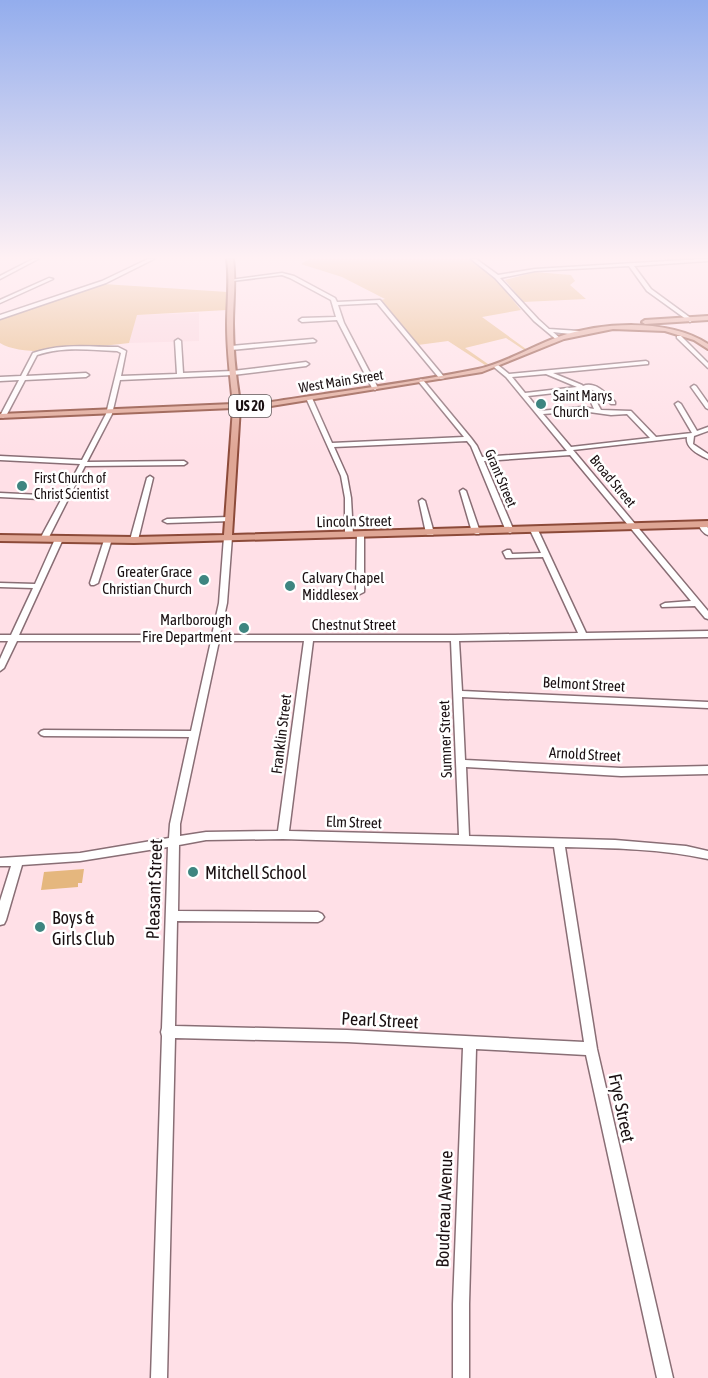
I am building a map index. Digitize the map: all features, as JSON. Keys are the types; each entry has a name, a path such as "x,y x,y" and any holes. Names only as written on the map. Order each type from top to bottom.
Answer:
{"main road":[{"name":"Pleasant Street","path":"228,537 237,406 231,348 231,323"},
{"path":"628,325 649,323"},
{"path":"667,328 671,323"},
{"path":"677,332 686,323"},
{"name":"US 20","path":"613,327 628,325 667,328 696,339 708,347"},
{"name":"West Main Street","path":"1,416 237,406 309,398 442,378 496,366 558,339 579,333 613,327 667,328"},
{"name":"US 20","path":"677,332 708,341"},
{"name":"Lincoln Street","path":"0,538 134,540 705,525"}],"street":[{"path":"342,323 375,388"},
{"path":"397,323 442,378"},
{"path":"540,323 558,339"},
{"path":"548,330 579,333"},
{"path":"677,332 708,366"},
{"path":"178,341 180,376"},
{"path":"231,348 313,341"},
{"path":"1,416 32,357 43,351 120,349 124,352 110,410 44,539"},
{"path":"508,376 646,363"},
{"path":"118,378 233,373 306,364"},
{"name":"Broad Street","path":"496,366 508,376 708,616"},
{"path":"546,372 578,388"},
{"path":"0,379 86,375"},
{"name":"Grant Street","path":"421,381 468,439 480,459 510,531"},
{"path":"524,395 592,387 606,395 612,404"},
{"path":"694,387 708,406"},
{"path":"309,398 344,476 348,498 349,535"},
{"path":"593,400 599,412"},
{"path":"678,404 694,434 690,445 708,457"},
{"path":"539,413 582,409 599,412 629,412 653,437"},
{"path":"480,459 571,451 653,437 694,434 708,429"},
{"path":"330,445 468,439"},
{"path":"0,458 84,463 184,463"},
{"path":"134,540 150,478"},
{"path":"463,491 476,532"},
{"path":"0,495 65,498"},
{"path":"422,501 430,533"},
{"path":"167,520 229,519"},
{"path":"705,525 708,533"},
{"path":"534,530 583,635"},
{"path":"360,534 360,592"},
{"name":"Pleasant Street","path":"159,1378 174,840 223,603 228,537"},
{"path":"0,668 59,539"},
{"path":"94,583 108,539"},
{"path":"507,552 509,556 545,555"},
{"path":"0,585 38,586"},
{"path":"665,606 697,603"},
{"name":"Chestnut Street","path":"0,638 455,638 708,634"},
{"name":"Franklin Street","path":"283,835 309,638"},
{"name":"Sumner Street","path":"455,638 464,840"},
{"name":"Belmont Street","path":"458,694 708,705"},
{"path":"44,733 195,734"},
{"name":"Arnold Street","path":"461,763 621,772 708,770"},
{"name":"Elm Street","path":"0,862 17,863 91,856 206,836 283,835 663,847 708,855"},
{"name":"Frye Street","path":"559,843 591,1049 665,1378"},
{"path":"0,920 17,863"},
{"path":"172,915 318,917"},
{"name":"Pearl Street","path":"167,1032 347,1036 591,1049"},
{"name":"Boudreau Avenue","path":"461,1378 470,1042"}],"shaded area":[{"path":"0,323 135,323 129,343 81,349 27,351 0,343"},
{"path":"134,323 199,323 199,341 129,343"},
{"path":"400,323 491,323 526,349 524,350 506,338 465,348 488,364 485,365 448,341 418,345"},
{"path":"84,869 82,883 78,883 78,887 41,890 44,872"}],"place":[{"name":"Saint Marys Church","path":"541,404"},
{"name":"First Church of Christ Scientist","path":"22,486"},
{"name":"Greater Grace Christian Church","path":"204,580"},
{"name":"Calvary Chapel Middlesex","path":"290,586"},
{"name":"Marlborough Fire Department","path":"244,628"},
{"name":"Mitchell School","path":"193,872"},
{"name":"Boys & Girls Club","path":"40,927"}]}
